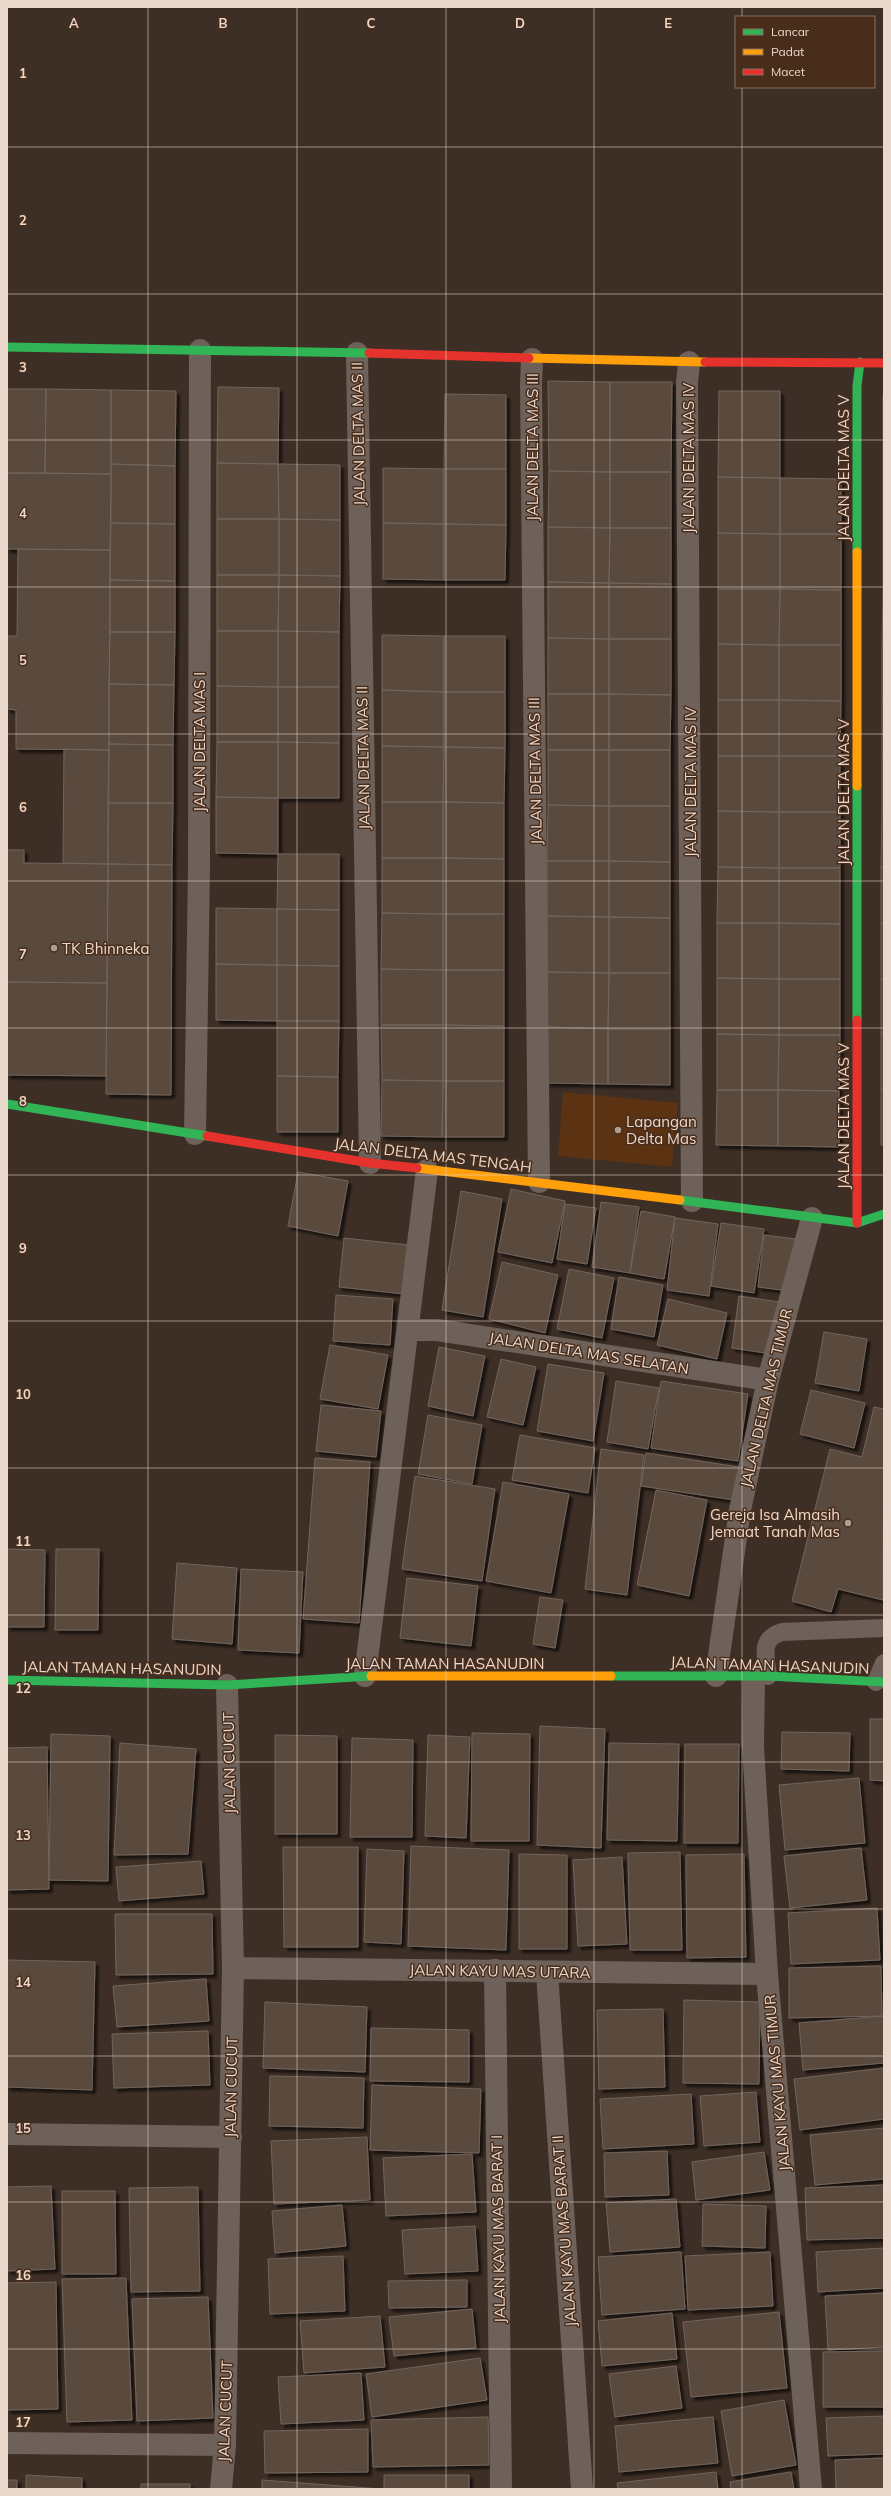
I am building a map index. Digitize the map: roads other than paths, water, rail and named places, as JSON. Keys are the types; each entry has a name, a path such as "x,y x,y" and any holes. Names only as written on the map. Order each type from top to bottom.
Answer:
{"street":[{"path":"7,347 357,353 532,359 689,362 884,362"},
{"name":"JALAN DELTA MAS I","path":"195,1134 199,857 200,350"},
{"name":"JALAN DELTA MAS II","path":"357,353 370,1163"},
{"name":"JALAN DELTA MAS III","path":"532,359 530,385 540,1182"},
{"name":"JALAN DELTA MAS IV","path":"689,362 687,390 692,1201"},
{"name":"JALAN DELTA MAS V","path":"857,1223 857,386 860,362"},
{"name":"JALAN DELTA MAS TENGAH","path":"7,1104 370,1163 540,1182 857,1223"},
{"path":"365,1676 409,1330 427,1170"},
{"path":"857,1223 884,1214"},
{"name":"JALAN DELTA MAS TIMUR","path":"716,1676 740,1510 768,1380 812,1218"},
{"name":"JALAN DELTA MAS SELATAN","path":"409,1330 436,1330 768,1380"},
{"name":"JALAN TAMAN HASANUDIN","path":"7,1680 227,1685 365,1676 761,1676 880,1682"},
{"name":"JALAN KAYU MAS TIMUR","path":"761,1676 753,1747 767,1974 811,2489"},
{"name":"JALAN CUCUT","path":"221,2489 225,2445 233,1968 227,1685"},
{"name":"JALAN KAYU MAS UTARA","path":"233,1968 767,1974"},
{"name":"JALAN KAYU MAS BARAT I","path":"495,1970 501,2489"},
{"name":"JALAN KAYU MAS BARAT II","path":"547,1972 582,2489"},
{"path":"7,2134 231,2137"},
{"path":"7,2443 225,2445"}],"lane":[{"path":"761,1676 765,1645 772,1635 782,1632 884,1628"},
{"path":"880,1682 884,1664"}],"place":[{"name":"TK Bhinneka","path":"54,948"},
{"name":"Lapangan Delta Mas","path":"618,1130"},
{"name":"Gereja Isa Almasih Jemaat Tanah Mas","path":"848,1523"}]}
